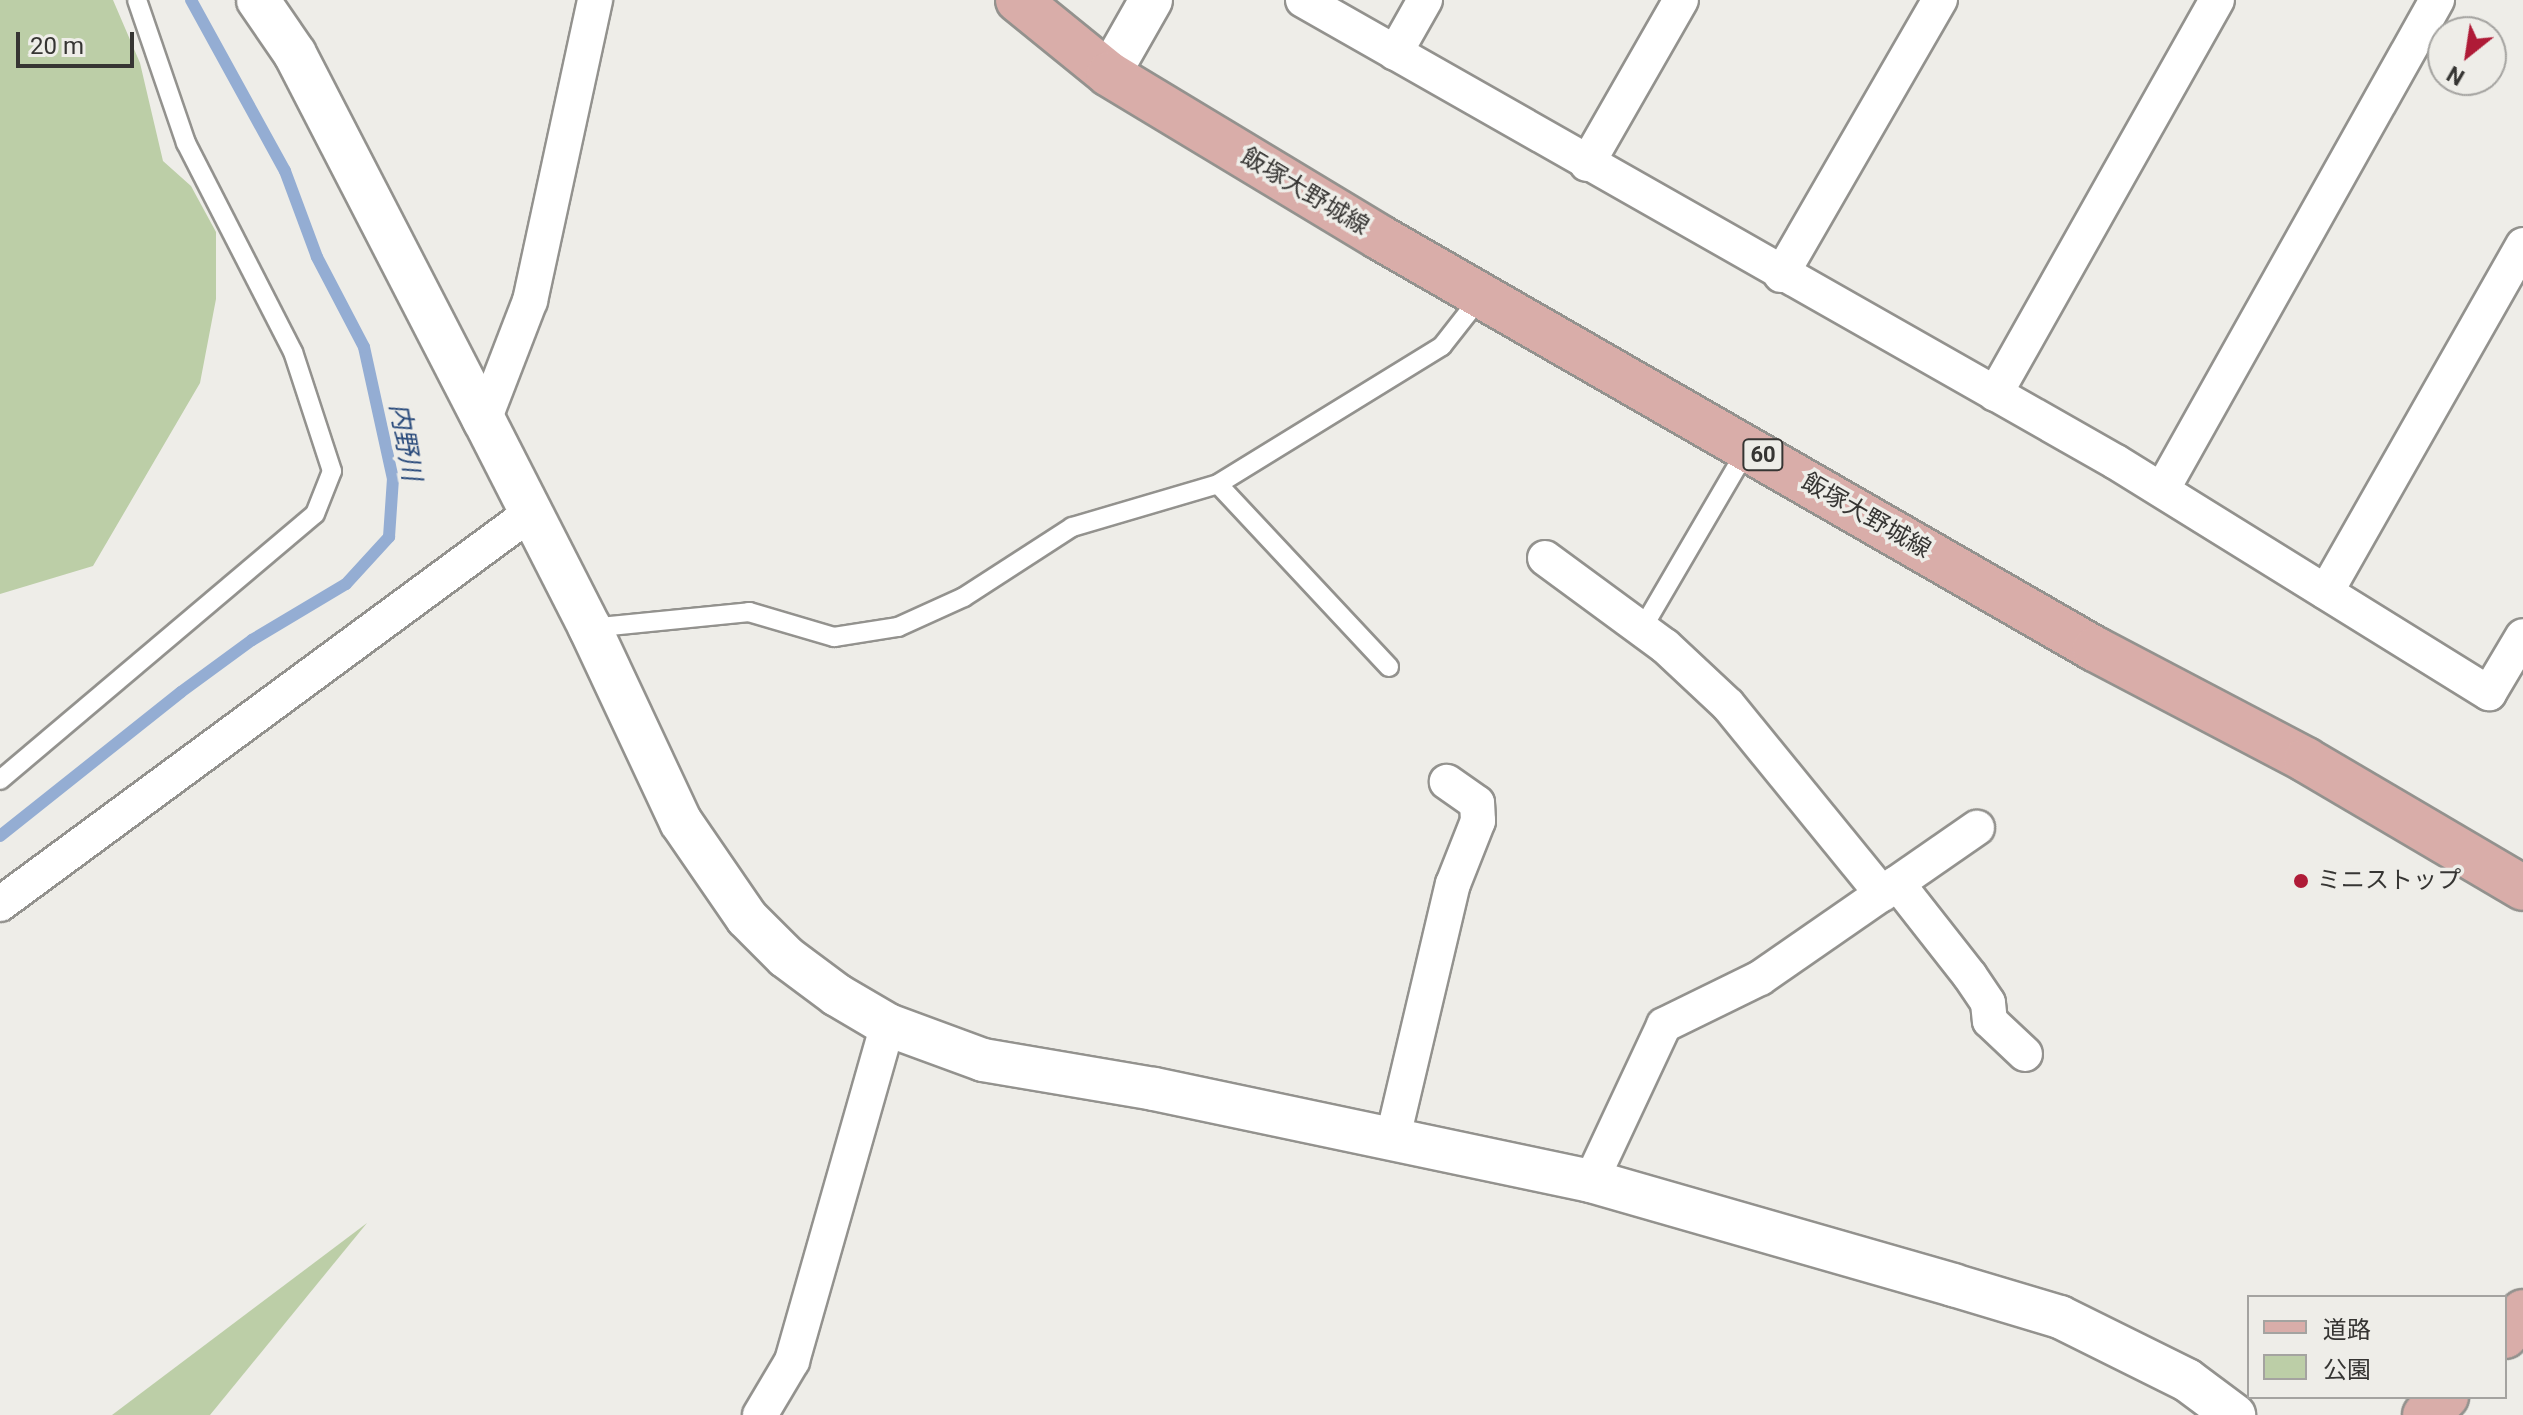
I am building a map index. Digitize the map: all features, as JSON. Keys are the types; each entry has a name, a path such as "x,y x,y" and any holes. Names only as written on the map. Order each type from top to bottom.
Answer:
{"main road":[{"name":"飯塚大野城線","path":"1018,0 1109,74 1482,295 2095,649 2306,760 2523,888"},
{"path":"2507,1333 2523,1312"},
{"path":"2425,1415 2444,1399"}],"street":[{"path":"258,0 295,54 484,420 528,515 590,628 681,822 714,876 786,957 888,1025 983,1060 1393,1137 1591,1181 2060,1317 2187,1380 2234,1415"},
{"path":"484,420 530,301 595,0"},
{"path":"1109,74 1151,0"},
{"path":"1303,0 2162,490 2489,693 2523,636"},
{"path":"1395,53 1425,0"},
{"path":"1587,164 1681,0"},
{"path":"1781,275 1940,0"},
{"path":"1995,394 2217,0"},
{"path":"2162,490 2437,0"},
{"path":"2326,592 2523,245"},
{"path":"0,904 528,515"},
{"path":"1545,558 1642,629 1728,705 1970,976 1988,1003 1990,1021 2025,1054"},
{"path":"1393,1137 1453,884 1478,821 1477,803 1447,782"},
{"path":"1591,1181 1664,1025 1760,978 1977,828"},
{"path":"760,1415 792,1361 888,1025"}],"lane":[{"path":"0,780 315,514 332,471 293,352 186,143 137,0"},
{"path":"590,628 749,612 834,637 898,627 964,597 1072,527 1218,484 1442,346 1482,295"},
{"path":"1642,629 1749,447"},
{"path":"1218,484 1389,667"}],"green space":[{"path":"0,0 113,0 140,63 163,161 191,186 216,232 216,299 200,383 93,566 0,594"},
{"path":"367,1223 210,1415 112,1415"}],"waterway":[{"name":"内野川","path":"0,836 181,692 252,640 346,584 389,537 393,479 364,347 317,257 285,171 191,0"}],"place":[{"name":"ミニストップ","path":"2301,881"}]}
